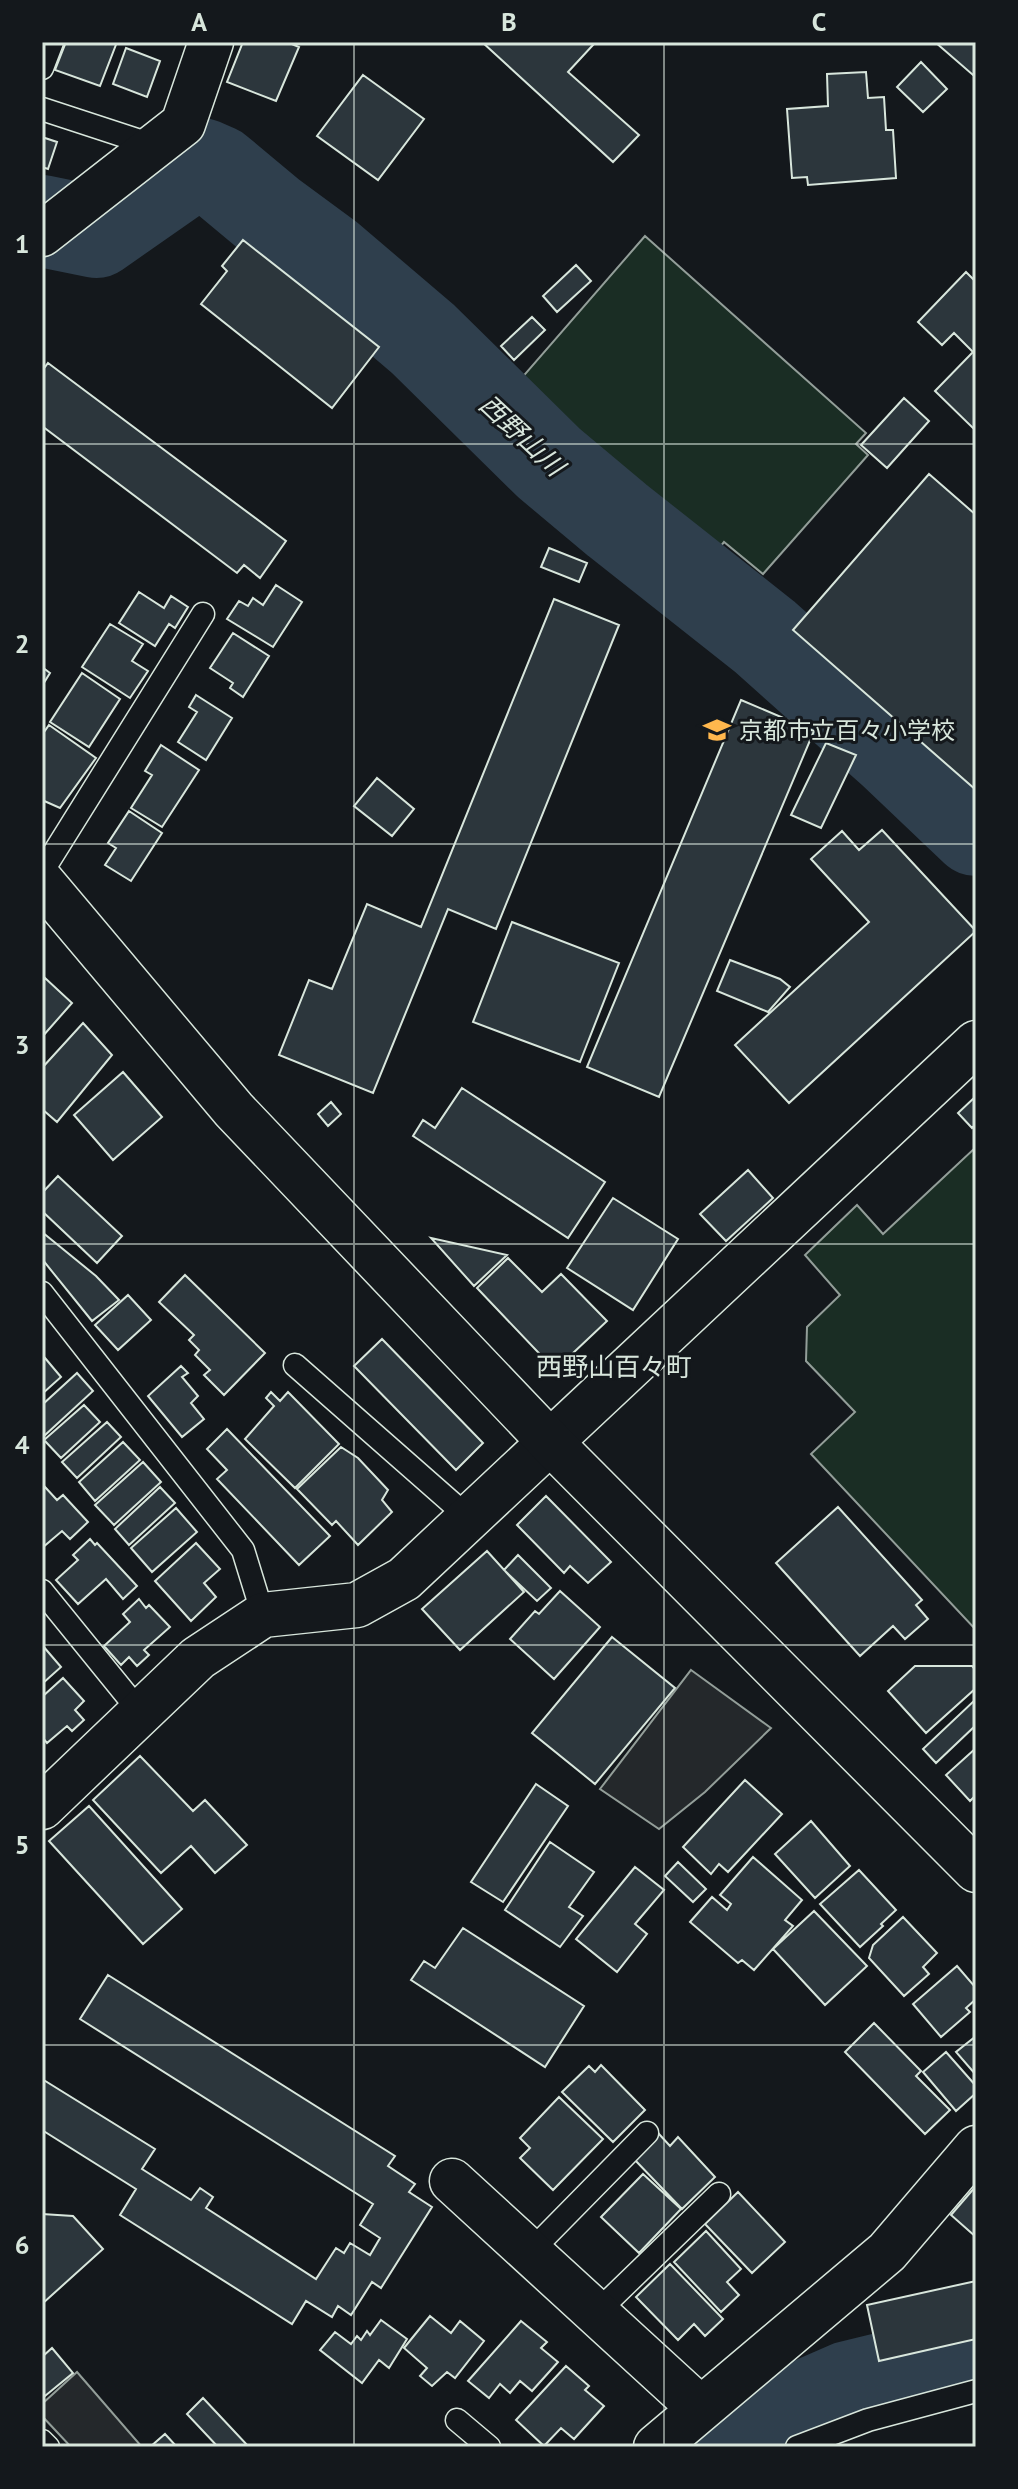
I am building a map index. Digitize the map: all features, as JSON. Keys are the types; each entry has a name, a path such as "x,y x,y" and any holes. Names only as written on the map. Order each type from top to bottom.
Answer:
{"street":[{"path":"42,234 183,124 211,42"},
{"path":"42,882 234,1110 550,1442 976,1870"},
{"path":"47,1792 141,1713 198,1658 263,1615 357,1605 404,1579 976,1043"},
{"path":"656,2447 887,2252 976,2148"},
{"path":"452,2181 701,2409"}],"lane":[{"path":"42,68 52,42"},
{"path":"42,109 155,146"},
{"path":"42,872 203,614"},
{"path":"42,1293 243,1550 263,1615"},
{"path":"295,1365 469,1518"},
{"path":"42,1591 141,1713"},
{"path":"530,2252 647,2133"},
{"path":"596,2313 719,2194"},
{"path":"797,2447 868,2420 976,2391"},
{"path":"457,2420 489,2447"},
{"path":"42,2441 48,2447"}],"green space":[{"path":"645,236 866,433 856,444 868,455 763,574 724,542 694,579 506,396"},
{"path":"976,1147 976,1630 811,1454 855,1412 806,1361 807,1327 840,1295 805,1255 857,1205 883,1234"}],"shaded area":[{"path":"691,1670 771,1728 705,1792 659,1829 600,1789"},
{"path":"77,2372 142,2447 71,2447 42,2416 42,2404"}],"building":[{"path":"66,42 117,42 100,86 55,70"},
{"path":"243,42 287,42 299,47 276,101 227,82"},
{"path":"482,42 590,42 593,45 568,72 639,135 613,162"},
{"path":"935,42 976,42 976,72 973,75"},
{"path":"126,48 160,61 147,97 113,84"},
{"path":"921,62 947,89 923,112 897,87"},
{"path":"866,72 868,98 884,97 886,130 893,130 896,178 808,185 807,177 792,178 787,109 828,106 827,74"},
{"path":"363,75 424,119 378,180 317,136"},
{"path":"42,137 57,142 48,169 42,167"},
{"path":"243,240 379,347 332,408 201,304 227,271 222,266"},
{"path":"576,265 591,281 557,312 543,296"},
{"path":"966,272 976,282 976,431 935,391 973,352 954,333 942,345 918,322"},
{"path":"532,317 545,330 514,360 501,346"},
{"path":"48,363 286,541 260,578 244,565 237,573 42,426 42,371"},
{"path":"904,398 929,421 887,468 861,445"},
{"path":"929,474 976,515 976,790 793,630"},
{"path":"549,548 587,563 579,582 541,567"},
{"path":"276,585 302,602 273,647 227,619 239,601 248,606 253,598 263,605"},
{"path":"139,592 164,608 171,596 188,607 175,628 169,624 155,646 119,623"},
{"path":"554,599 619,625 496,929 448,909 373,1093 279,1055 309,980 332,989 367,904 421,927"},
{"path":"110,624 143,644 132,661 148,671 130,698 82,667"},
{"path":"233,633 269,656 243,697 230,688 233,683 210,668"},
{"path":"42,667 50,673 42,686"},
{"path":"82,673 120,699 89,747 50,722"},
{"path":"196,695 232,718 206,760 178,742 197,712 189,707"},
{"path":"741,700 814,731 659,1097 587,1067"},
{"path":"49,725 96,758 60,808 42,800 42,735"},
{"path":"826,743 856,755 821,828 791,815"},
{"path":"161,745 199,770 162,827 131,808 152,775 145,771"},
{"path":"377,778 414,809 392,836 354,806"},
{"path":"129,811 162,833 131,881 105,865 116,848 108,843"},
{"path":"882,830 976,931 789,1103 735,1045 869,922 811,859 842,831 859,850"},
{"path":"512,922 619,963 580,1062 473,1022"},
{"path":"730,960 780,979 790,987 768,1012 717,991"},
{"path":"45,978 72,1003 42,1037 42,981"},
{"path":"83,1023 112,1055 57,1122 42,1109 42,1068"},
{"path":"123,1072 162,1117 113,1160 74,1115"},
{"path":"462,1088 605,1182 568,1238 413,1136 423,1120 435,1128"},
{"path":"976,1096 976,1124 972,1128 958,1113"},
{"path":"331,1102 341,1114 328,1126 318,1114"},
{"path":"748,1170 773,1198 726,1241 700,1214"},
{"path":"58,1176 122,1236 97,1263 42,1211 42,1193"},
{"path":"613,1198 678,1239 633,1310 567,1268"},
{"path":"42,1232 96,1276 119,1300 92,1321 42,1259"},
{"path":"431,1238 507,1255 474,1286"},
{"path":"508,1258 542,1292 561,1274 607,1321 555,1370 477,1288"},
{"path":"185,1275 265,1353 224,1395 204,1375 210,1370 195,1355 199,1350 189,1340 194,1335 159,1302"},
{"path":"128,1295 151,1320 118,1350 95,1325"},
{"path":"382,1339 483,1443 456,1470 354,1366"},
{"path":"45,1358 61,1377 42,1394 42,1361"},
{"path":"181,1366 188,1373 182,1377 198,1396 191,1403 204,1419 182,1437 148,1396"},
{"path":"77,1373 93,1391 44,1436 42,1405"},
{"path":"271,1392 280,1401 288,1392 339,1444 295,1488 245,1439 274,1406 266,1398"},
{"path":"84,1405 100,1422 61,1458 44,1440"},
{"path":"107,1422 121,1437 77,1478 62,1462"},
{"path":"227,1429 330,1536 299,1565 217,1479 227,1470 207,1449"},
{"path":"123,1442 140,1460 95,1501 79,1482"},
{"path":"341,1447 358,1458 388,1490 382,1500 392,1512 358,1545 336,1521 332,1525 297,1489"},
{"path":"143,1462 161,1482 114,1525 95,1505"},
{"path":"45,1487 57,1500 63,1495 88,1522 70,1539 62,1531 42,1548 42,1490"},
{"path":"160,1487 175,1503 129,1545 115,1529"},
{"path":"546,1496 611,1562 588,1583 570,1566 564,1573 517,1525"},
{"path":"838,1507 922,1600 916,1605 928,1619 905,1639 893,1626 860,1656 776,1563"},
{"path":"176,1508 197,1532 152,1572 131,1548"},
{"path":"90,1539 137,1586 123,1599 106,1579 78,1604 56,1580 78,1560 73,1555"},
{"path":"196,1543 220,1569 204,1583 216,1597 191,1621 155,1581"},
{"path":"487,1551 524,1592 460,1650 422,1609"},
{"path":"518,1555 551,1588 537,1601 504,1570"},
{"path":"560,1591 600,1627 554,1679 510,1639 535,1611 539,1614"},
{"path":"139,1599 170,1627 144,1650 149,1655 137,1666 129,1657 121,1665 104,1646 130,1622 123,1614"},
{"path":"612,1637 675,1688 595,1784 532,1733"},
{"path":"42,1647 61,1667 42,1684"},
{"path":"915,1666 972,1666 976,1671 976,1688 926,1733 888,1691"},
{"path":"63,1678 84,1701 75,1710 84,1720 72,1731 67,1726 47,1743 42,1737 42,1697"},
{"path":"976,1699 976,1725 936,1763 923,1749"},
{"path":"976,1748 976,1795 970,1801 946,1775"},
{"path":"140,1756 193,1811 205,1800 247,1845 215,1873 191,1846 161,1873 93,1800"},
{"path":"745,1780 782,1814 728,1872 719,1864 711,1874 683,1847"},
{"path":"536,1784 568,1806 503,1902 471,1882"},
{"path":"89,1806 182,1909 143,1944 49,1841"},
{"path":"811,1821 850,1866 815,1898 775,1854"},
{"path":"550,1842 594,1872 569,1907 583,1916 560,1947 505,1910"},
{"path":"753,1857 802,1900 785,1920 793,1926 754,1970 742,1960 738,1963 690,1922 712,1897 727,1910 731,1904 720,1895"},
{"path":"678,1862 706,1889 693,1902 665,1876"},
{"path":"635,1867 664,1890 635,1924 647,1934 617,1972 576,1939"},
{"path":"859,1870 896,1910 860,1947 820,1904"},
{"path":"814,1911 867,1966 825,2005 773,1949"},
{"path":"903,1917 937,1953 923,1967 929,1974 904,1996 869,1958 873,1945"},
{"path":"463,1928 584,2006 545,2067 411,1980 424,1961 435,1968"},
{"path":"957,1966 976,1988 976,1999 966,2008 970,2012 941,2037 913,2004"},
{"path":"108,1975 395,2156 388,2166 415,2184 409,2192 432,2207 381,2288 372,2282 351,2315 338,2306 332,2317 306,2301 292,2324 120,2215 136,2189 42,2130 42,2079 155,2149 142,2169 191,2200 200,2188 213,2197 206,2208 316,2279 336,2248 344,2253 350,2243 370,2255 380,2238 360,2225 373,2204 80,2019"},
{"path":"874,2023 921,2071 916,2076 950,2110 925,2134 845,2052"},
{"path":"976,2036 976,2075 956,2052"},
{"path":"946,2052 976,2086 976,2093 956,2111 923,2072"},
{"path":"601,2065 645,2110 613,2142 562,2092 589,2066 595,2072"},
{"path":"559,2097 603,2139 553,2190 520,2158 530,2148 520,2138"},
{"path":"659,2134 670,2146 678,2137 715,2177 682,2209 633,2158"},
{"path":"643,2174 681,2209 639,2253 601,2217"},
{"path":"976,2186 976,2237 951,2215"},
{"path":"738,2192 785,2242 752,2273 705,2224"},
{"path":"42,2214 73,2216 103,2249 42,2304"},
{"path":"706,2231 741,2269 727,2282 739,2295 721,2312 674,2262"},
{"path":"670,2264 723,2319 705,2336 694,2324 678,2340 636,2297"},
{"path":"976,2281 976,2339 879,2361 867,2305"},
{"path":"430,2316 451,2333 460,2321 484,2341 455,2378 447,2372 432,2386 420,2376 427,2368 404,2348"},
{"path":"381,2320 407,2339 389,2368 379,2360 362,2383 320,2350 335,2332 351,2344 357,2336 361,2340 367,2331 370,2335"},
{"path":"521,2321 547,2342 541,2348 558,2362 532,2391 520,2381 510,2393 500,2384 489,2398 468,2381"},
{"path":"52,2348 73,2373 45,2396 42,2393 42,2357"},
{"path":"566,2366 589,2386 585,2390 604,2406 574,2439 561,2428 544,2446 516,2420"},
{"path":"203,2398 249,2447 218,2447 187,2414"},
{"path":"165,2434 177,2447 150,2447"}],"waterway":[{"name":"西野山川","path":"42,221 96,232 189,167 201,164 217,171 328,258 423,339 549,463 765,637 976,830"},
{"path":"722,2447 849,2387 976,2356"}],"place":[{"name":"京都市立百々小学校","path":"717,730"}],"district":[{"name":"西野山百々町","path":"614,1366"}]}
